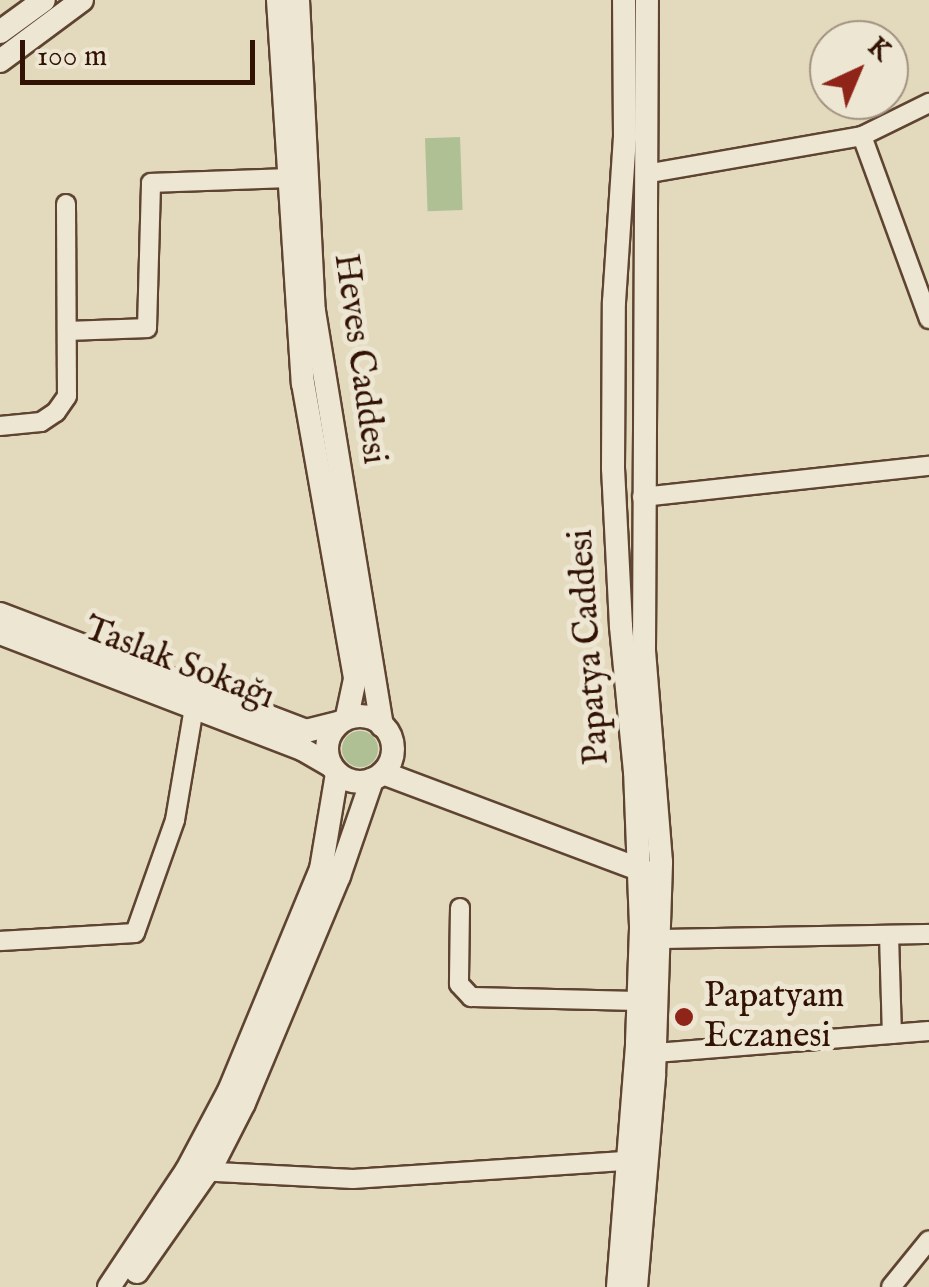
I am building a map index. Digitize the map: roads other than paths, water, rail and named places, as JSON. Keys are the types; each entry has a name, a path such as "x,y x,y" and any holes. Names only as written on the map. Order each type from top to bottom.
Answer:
{"street":[{"path":"0,32 44,0"},
{"path":"0,61 82,0"},
{"name":"Heves Caddesi","path":"278,0 303,383 354,667 354,692 343,720"},
{"name":"Heves Caddesi","path":"298,0 314,311 382,724"},
{"name":"Papatya Caddesi","path":"624,0 626,137 614,302 613,468 660,939 636,1287"},
{"name":"Papatya Caddesi","path":"618,1287 650,864 642,496 646,0"},
{"path":"645,174 862,136 929,103"},
{"path":"862,136 929,319"},
{"path":"69,331 147,328 151,183 288,178"},
{"path":"0,426 41,422 67,396 66,204"},
{"path":"642,496 929,466"},
{"name":"Taslak Sokağı","path":"0,614 306,730 343,720"},
{"name":"Taslak Sokağı","path":"0,633 302,749 334,770"},
{"path":"0,941 135,933 174,820 194,708"},
{"path":"108,1287 198,1170 321,869 334,770 326,748 343,720 366,716 382,724 392,740 251,1086 127,1287"},
{"path":"334,770 354,782 382,771 650,864"},
{"path":"460,908 459,984 471,997 639,1000"},
{"path":"660,939 929,934"},
{"path":"888,935 892,1034"},
{"path":"655,1053 929,1031"},
{"path":"198,1170 353,1179 627,1160"},
{"path":"891,1287 929,1240"}],"place":[{"name":"Papatyam Eczanesi","path":"684,1017"}]}
